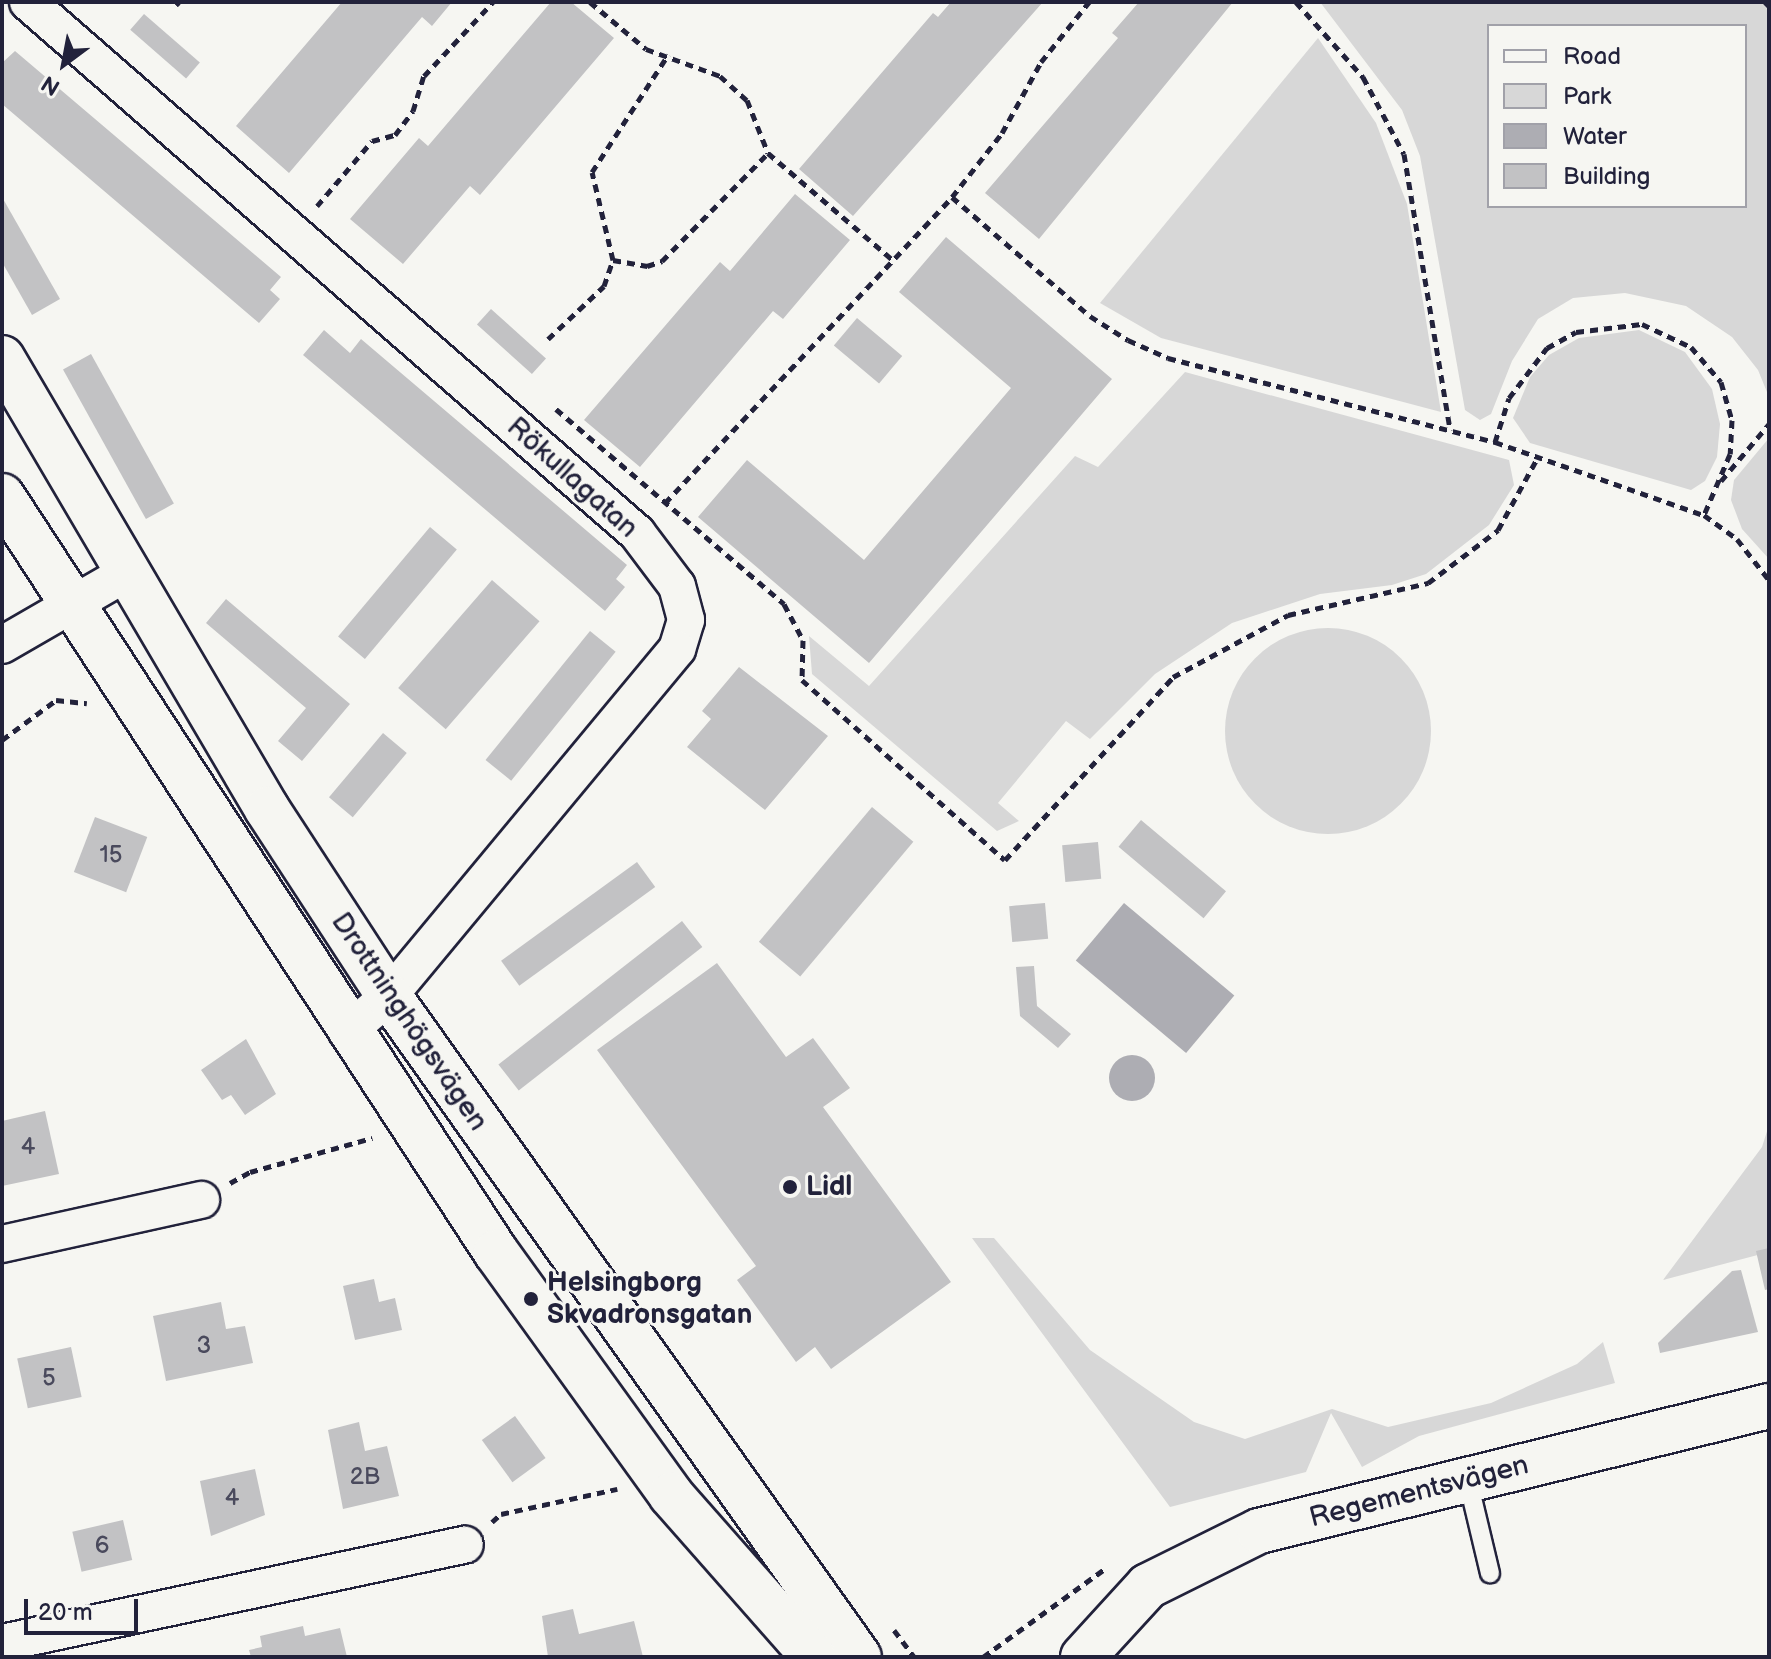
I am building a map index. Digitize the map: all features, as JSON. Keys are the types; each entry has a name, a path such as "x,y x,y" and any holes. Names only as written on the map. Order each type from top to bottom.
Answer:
{"street":[{"name":"Rökullagatan","path":"28,2 637,533 677,586 686,620 677,649 389,996 347,1032"},
{"name":"Drottninghögsvägen","path":"2,358 130,571 267,809 389,996 859,1657"},
{"name":"Drottninghögsvägen","path":"2,496 67,603 347,1032 671,1495 814,1657"},
{"path":"2,645 67,603 130,571"},
{"path":"2,1244 201,1200"},
{"name":"Regementsvägen","path":"1092,1651 1148,1586 1235,1541 1769,1406"},
{"path":"2,1643 465,1545"}],"lane":[{"path":"1468,1481 1490,1573"}],"path":[{"path":"317,206 372,141 395,135 413,111 424,76 493,2"},
{"path":"590,2 646,49 720,76 747,100 768,153 894,261"},
{"path":"637,533 952,197 1002,133 1041,62 1089,2"},
{"path":"1296,2 1363,77 1404,154 1450,430"},
{"path":"548,339 604,286 613,260 592,172 668,55"},
{"path":"613,260 647,266 662,261 768,153"},
{"path":"305,195 329,216"},
{"path":"952,197 1090,316 1128,340 1168,358 1495,442 1704,515 1737,539 1769,580"},
{"path":"1495,442 1509,398 1547,348 1576,332 1642,324 1691,347 1721,382 1732,420 1730,454 1704,515"},
{"path":"546,400 784,604 803,640 802,680 1005,860 1173,677 1259,626 1440,576 1498,530 1538,457"},
{"path":"1717,486 1769,424"},
{"path":"2,740 56,700 71,698 97,710"},
{"path":"201,1200 250,1172 384,1135"},
{"path":"465,1545 501,1514 633,1485"}],"green space":[{"path":"1320,2 1769,2 1769,397 1758,370 1732,337 1686,306 1625,293 1573,298 1538,319 1512,361 1491,414 1480,420 1465,410 1420,156 1402,110"},
{"path":"1318,38 1376,123 1407,204 1441,412 1161,338 1100,303"},
{"path":"1639,330 1685,352 1712,389 1720,424 1717,457 1705,481 1691,490 1530,443 1513,418 1530,377 1549,355 1579,338"},
{"path":"1185,372 1509,460 1514,485 1489,525 1426,574 1392,585 1320,594 1232,623 1155,674 1090,739 1066,721 998,803 1019,821 997,831 812,674 809,636 869,686 1075,456 1098,467"},
{"path":"1769,438 1769,559 1742,529 1731,500 1734,480"},
{"path":"1328,628 1367,636 1401,658 1423,692 1431,731 1423,770 1401,804 1367,826 1328,834 1289,826 1255,804 1233,770 1225,731 1233,692 1255,658 1289,636"},
{"path":"1769,1125 1769,1252 1663,1280 1762,1147"},
{"path":"972,1238 994,1238 1090,1350 1194,1422 1245,1439 1332,1409 1388,1427 1491,1403 1577,1364 1603,1342 1615,1383 1419,1436 1362,1467 1331,1413 1306,1472 1170,1507"}],"water":[{"path":"1124,903 1234,996 1186,1053 1076,960"},
{"path":"1132,1055 1148,1062 1155,1078 1148,1094 1132,1101 1116,1094 1109,1078 1116,1062"}],"building":[{"path":"342,2 452,2 432,26 422,17 289,173 236,126"},
{"path":"551,2 571,2 614,38 480,195 470,186 403,264 350,219 419,138 428,146"},
{"path":"951,2 1043,2 853,216 799,169 933,13 938,17"},
{"path":"1139,2 1233,2 1039,239 985,193 1118,38 1112,33"},
{"path":"144,14 200,63 186,78 130,30"},
{"path":"15,51 281,277 270,290 280,299 259,323 2,104 2,63"},
{"path":"795,194 850,240 783,319 773,311 640,467 584,420 720,262 730,271"},
{"path":"2,197 60,299 32,315 2,262"},
{"path":"946,237 1112,379 869,663 698,517 747,460 864,560 1011,388 899,292"},
{"path":"491,309 546,359 532,374 477,325"},
{"path":"857,318 902,356 879,384 834,346"},
{"path":"324,330 350,353 361,339 627,565 616,579 625,587 605,611 303,355"},
{"path":"91,354 174,504 146,519 63,370"},
{"path":"430,527 457,549 365,659 338,637"},
{"path":"492,580 540,621 446,729 398,688"},
{"path":"226,599 350,704 302,761 278,741 306,708 206,623"},
{"path":"590,631 616,652 511,781 486,760"},
{"path":"739,667 828,736 765,810 687,747 711,719 702,711"},
{"path":"383,733 407,753 353,817 329,797"},
{"path":"872,807 913,842 800,977 759,942"},
{"path":"95,817 147,837 126,892 74,872"},
{"path":"1141,820 1226,891 1204,918 1119,847"},
{"path":"1098,842 1101,879 1065,882 1062,845"},
{"path":"637,862 655,887 519,986 501,961"},
{"path":"1045,903 1048,939 1012,942 1009,906"},
{"path":"682,921 702,947 519,1090 498,1064"},
{"name":"Lidl","path":"717,963 786,1057 813,1038 850,1088 823,1107 951,1282 831,1369 815,1347 796,1362 737,1280 756,1266 597,1050"},
{"path":"1034,966 1037,1006 1071,1034 1058,1048 1020,1016 1016,967"},
{"path":"246,1039 276,1094 245,1115 231,1095 222,1100 201,1070"},
{"path":"45,1111 59,1174 2,1186 2,1121"},
{"path":"1769,1248 1769,1289 1765,1290 1756,1251"},
{"path":"1741,1270 1758,1332 1660,1353 1658,1343 1732,1271"},
{"path":"374,1279 379,1302 395,1298 402,1330 355,1340 343,1286"},
{"path":"221,1302 226,1329 245,1326 253,1363 166,1381 153,1316"},
{"path":"71,1347 82,1397 28,1408 17,1358"},
{"path":"515,1416 546,1458 512,1482 482,1440"},
{"path":"359,1422 365,1451 387,1446 399,1496 343,1509 328,1430"},
{"path":"255,1469 265,1515 211,1536 200,1481"},
{"path":"123,1520 132,1560 82,1572 72,1532"},
{"path":"573,1609 579,1634 634,1621 643,1657 548,1657 542,1616"},
{"path":"303,1626 305,1636 340,1628 347,1657 251,1657 249,1650 262,1647 260,1636"}],"place":[{"name":"Lidl","path":"790,1187"},
{"name":"Helsingborg Skvadronsgatan","path":"531,1299"}]}
